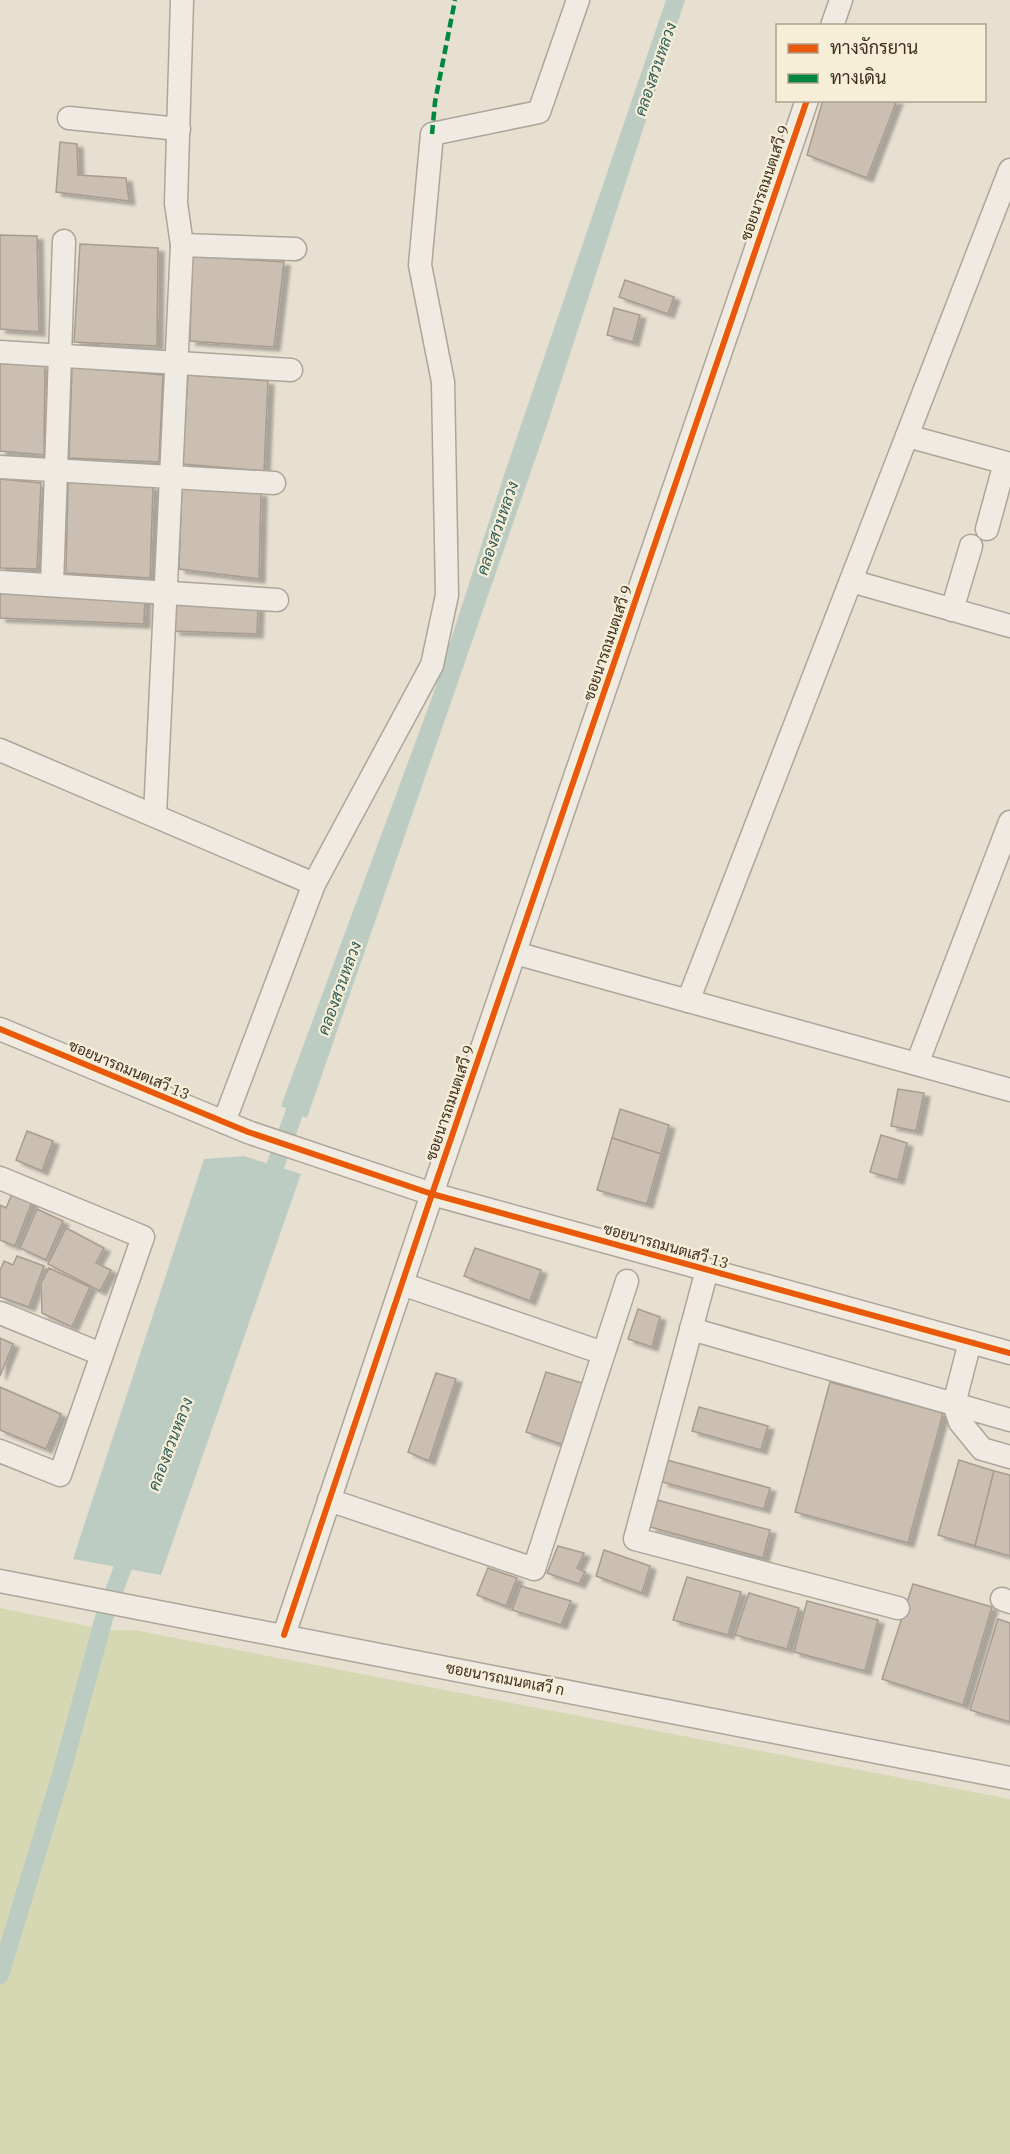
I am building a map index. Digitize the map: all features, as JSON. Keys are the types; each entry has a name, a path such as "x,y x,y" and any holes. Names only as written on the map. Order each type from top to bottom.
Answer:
{"street":[{"path":"155,814 182,245 176,203 182,0"},
{"path":"224,1122 314,884 432,665 447,596 443,382 420,265 432,134 539,112 578,0"},
{"path":"833,24 841,0"},
{"name":"ซอยนารถมนตเสวี 9","path":"284,1635 514,953 806,102"},
{"path":"69,118 179,129"},
{"path":"688,1001 1010,170"},
{"path":"52,585 64,241"},
{"path":"182,245 295,249"},
{"path":"0,352 291,370"},
{"path":"907,436 1007,464 987,529"},
{"path":"0,467 274,483"},
{"path":"952,610 971,546"},
{"path":"851,581 1010,626"},
{"path":"0,582 278,600"},
{"path":"0,750 155,814 314,884"},
{"path":"917,1064 1010,822"},
{"path":"514,953 1010,1090"},
{"name":"ซอยนารถมนตเสวี 13","path":"0,1029 248,1132 432,1194 1010,1353"},
{"path":"0,1178 143,1237 60,1475 0,1451"},
{"path":"707,1270 634,1539 898,1608"},
{"path":"329,1500 534,1569 627,1281"},
{"path":"402,1284 603,1353"},
{"path":"0,1313 101,1354"},
{"path":"691,1329 1010,1420"},
{"path":"970,1342 954,1404 960,1422 982,1449 1010,1457"},
{"name":"ซอยนารถมนตเสวี ก","path":"0,1581 1010,1778"}],"green space":[{"path":"0,1608 107,1630 134,1630 1010,1799 1010,2154 0,2154"}],"water":[{"path":"666,0 685,0 546,428 307,1118 281,1106 434,692 506,469"},
{"path":"244,1156 301,1174 161,1575 73,1559 204,1159"}],"building":[{"path":"822,102 896,102 867,178 807,155"},
{"path":"60,142 77,144 78,175 126,178 129,201 56,192"},
{"path":"0,235 37,236 39,332 0,329"},
{"path":"80,244 158,248 157,346 74,342"},
{"path":"192,256 284,262 274,347 190,341"},
{"path":"625,280 674,297 668,314 619,297"},
{"path":"614,308 640,315 633,342 607,335"},
{"path":"0,362 45,366 44,455 0,451"},
{"path":"72,367 163,375 159,462 69,458"},
{"path":"188,375 268,381 264,471 182,464"},
{"path":"0,479 41,483 37,569 0,568"},
{"path":"68,480 153,486 150,578 66,573"},
{"path":"182,485 261,493 259,579 179,569"},
{"path":"0,588 145,595 144,624 0,618"},
{"path":"175,600 258,607 257,634 174,631"},
{"path":"898,1089 924,1093 916,1131 891,1126"},
{"path":"620,1109 669,1125 661,1154 612,1138"},
{"path":"27,1131 53,1141 42,1171 16,1160"},
{"path":"881,1135 907,1143 898,1180 870,1172"},
{"path":"612,1138 661,1154 647,1204 597,1190"},
{"path":"12,1194 32,1202 15,1246 0,1240 0,1205 6,1208"},
{"path":"37,1209 63,1221 46,1260 20,1248"},
{"path":"66,1228 104,1248 96,1263 111,1270 100,1291 48,1264"},
{"path":"475,1248 541,1270 530,1301 464,1276"},
{"path":"17,1256 44,1266 29,1307 0,1297 0,1271 4,1261 13,1265"},
{"path":"49,1268 90,1287 72,1327 42,1313 41,1283"},
{"path":"638,1309 660,1317 652,1347 628,1339"},
{"path":"0,1338 13,1344 0,1376"},
{"path":"546,1372 585,1384 564,1445 526,1432"},
{"path":"436,1373 456,1379 429,1461 408,1452"},
{"path":"830,1382 943,1413 908,1543 795,1512"},
{"path":"0,1387 61,1414 46,1449 0,1430"},
{"path":"699,1407 768,1426 761,1450 692,1431"},
{"path":"667,1460 770,1488 764,1509 662,1482"},
{"path":"959,1460 994,1471 975,1546 938,1535"},
{"path":"994,1471 1010,1475 1010,1556 975,1546"},
{"path":"657,1500 770,1530 763,1558 650,1527"},
{"path":"558,1546 584,1553 577,1568 585,1572 579,1584 547,1573"},
{"path":"604,1550 650,1566 642,1593 596,1576"},
{"path":"488,1568 517,1578 506,1606 477,1595"},
{"path":"687,1577 741,1592 728,1635 673,1620"},
{"path":"913,1584 992,1607 963,1705 882,1679"},
{"path":"521,1586 571,1601 561,1625 512,1610"},
{"path":"749,1593 799,1608 787,1649 735,1635"},
{"path":"807,1601 878,1620 865,1671 794,1652"},
{"path":"998,1619 1010,1623 1010,1722 970,1710"}],"waterway":[{"name":"คลองสวนหลวง","path":"267,1189 302,1091"},
{"name":"คลองสวนหลวง","path":"0,1975 62,1771 104,1618 131,1546"}],"marked path":[{"path":"432,134 435,102 455,0"}],"cycle path":[{"path":"284,1635 432,1194 806,102"},
{"path":"0,1029 248,1132 432,1194 1010,1353"}]}
